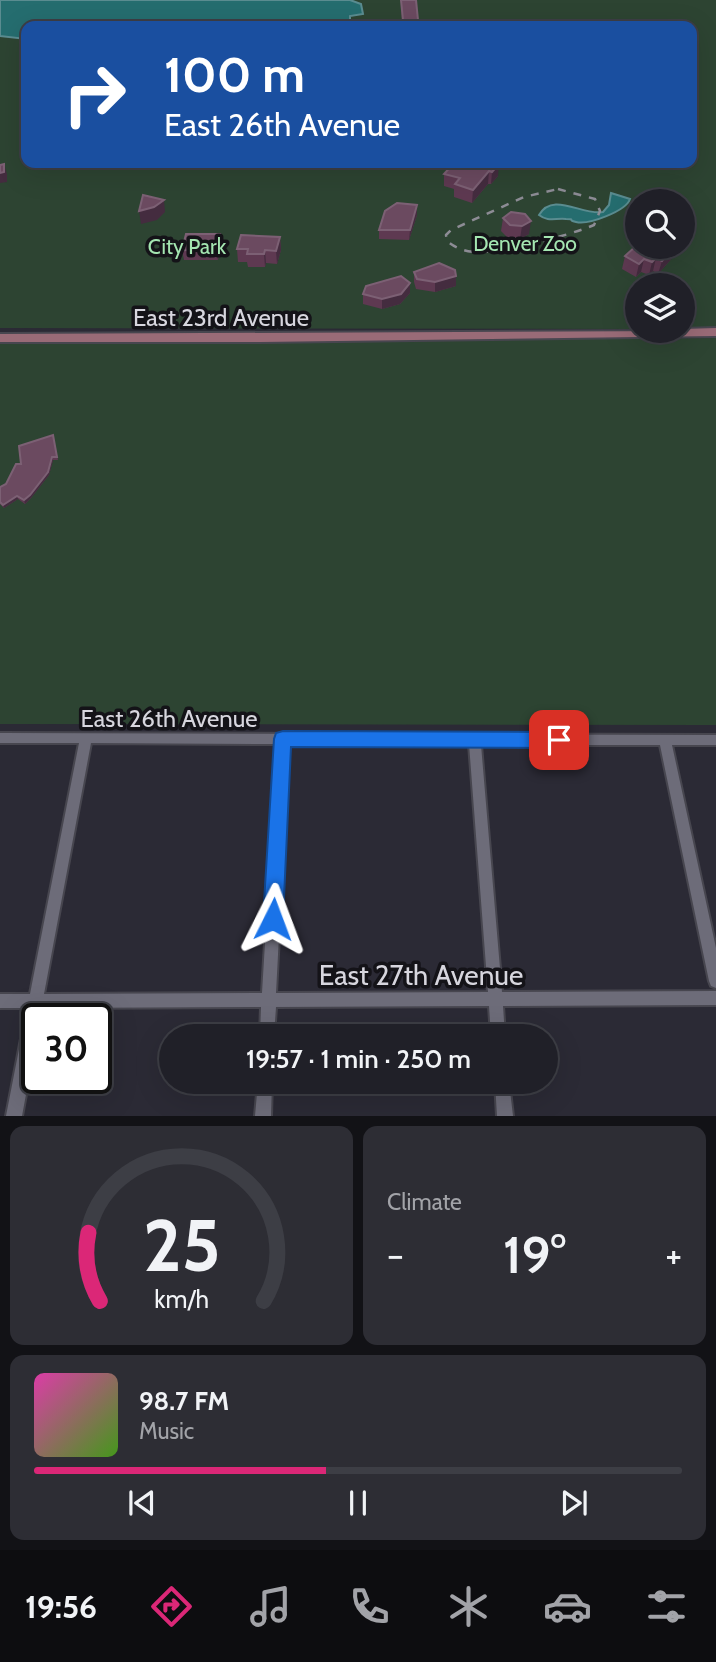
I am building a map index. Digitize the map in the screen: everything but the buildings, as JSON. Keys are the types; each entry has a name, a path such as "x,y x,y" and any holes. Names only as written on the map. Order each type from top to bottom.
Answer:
{"main road":[{"name":"East 23rd Avenue","path":"0,331 443,334 716,332"},
{"name":"East 23rd Avenue","path":"0,338 249,339 443,334"}],"street":[{"name":"East 26th Avenue","path":"0,738 716,740"},
{"path":"14,1116 86,738"},
{"path":"268,1024 283,739"},
{"path":"475,740 497,1024"},
{"path":"665,740 716,981"},
{"name":"East 27th Avenue","path":"0,1000 716,998"},
{"path":"263,1116 264,1094"},
{"path":"503,1094 505,1116"}],"green space":[{"name":"Denver Zoo","path":"0,0 716,0 716,327 695,328 695,273 625,273 625,329 0,328"},
{"path":"695,338 716,338 716,725 0,724 0,343 625,339 625,343 695,343"}],"shaded area":[{"path":"0,0 350,0 361,4 363,14 350,16 350,21 21,21 21,38 0,36"},
{"path":"611,193 625,197 625,206 622,208 598,219 576,222 539,215 552,205 603,212 609,205"}],"railway":[{"path":"558,189 595,199 600,211 594,225 536,243 489,251 465,250 447,241 446,235 451,230 524,197 558,189"}],"route":[{"path":"273,919 283,739 559,740"}],"park label":[{"name":"City Park","path":"187,246"}]}
